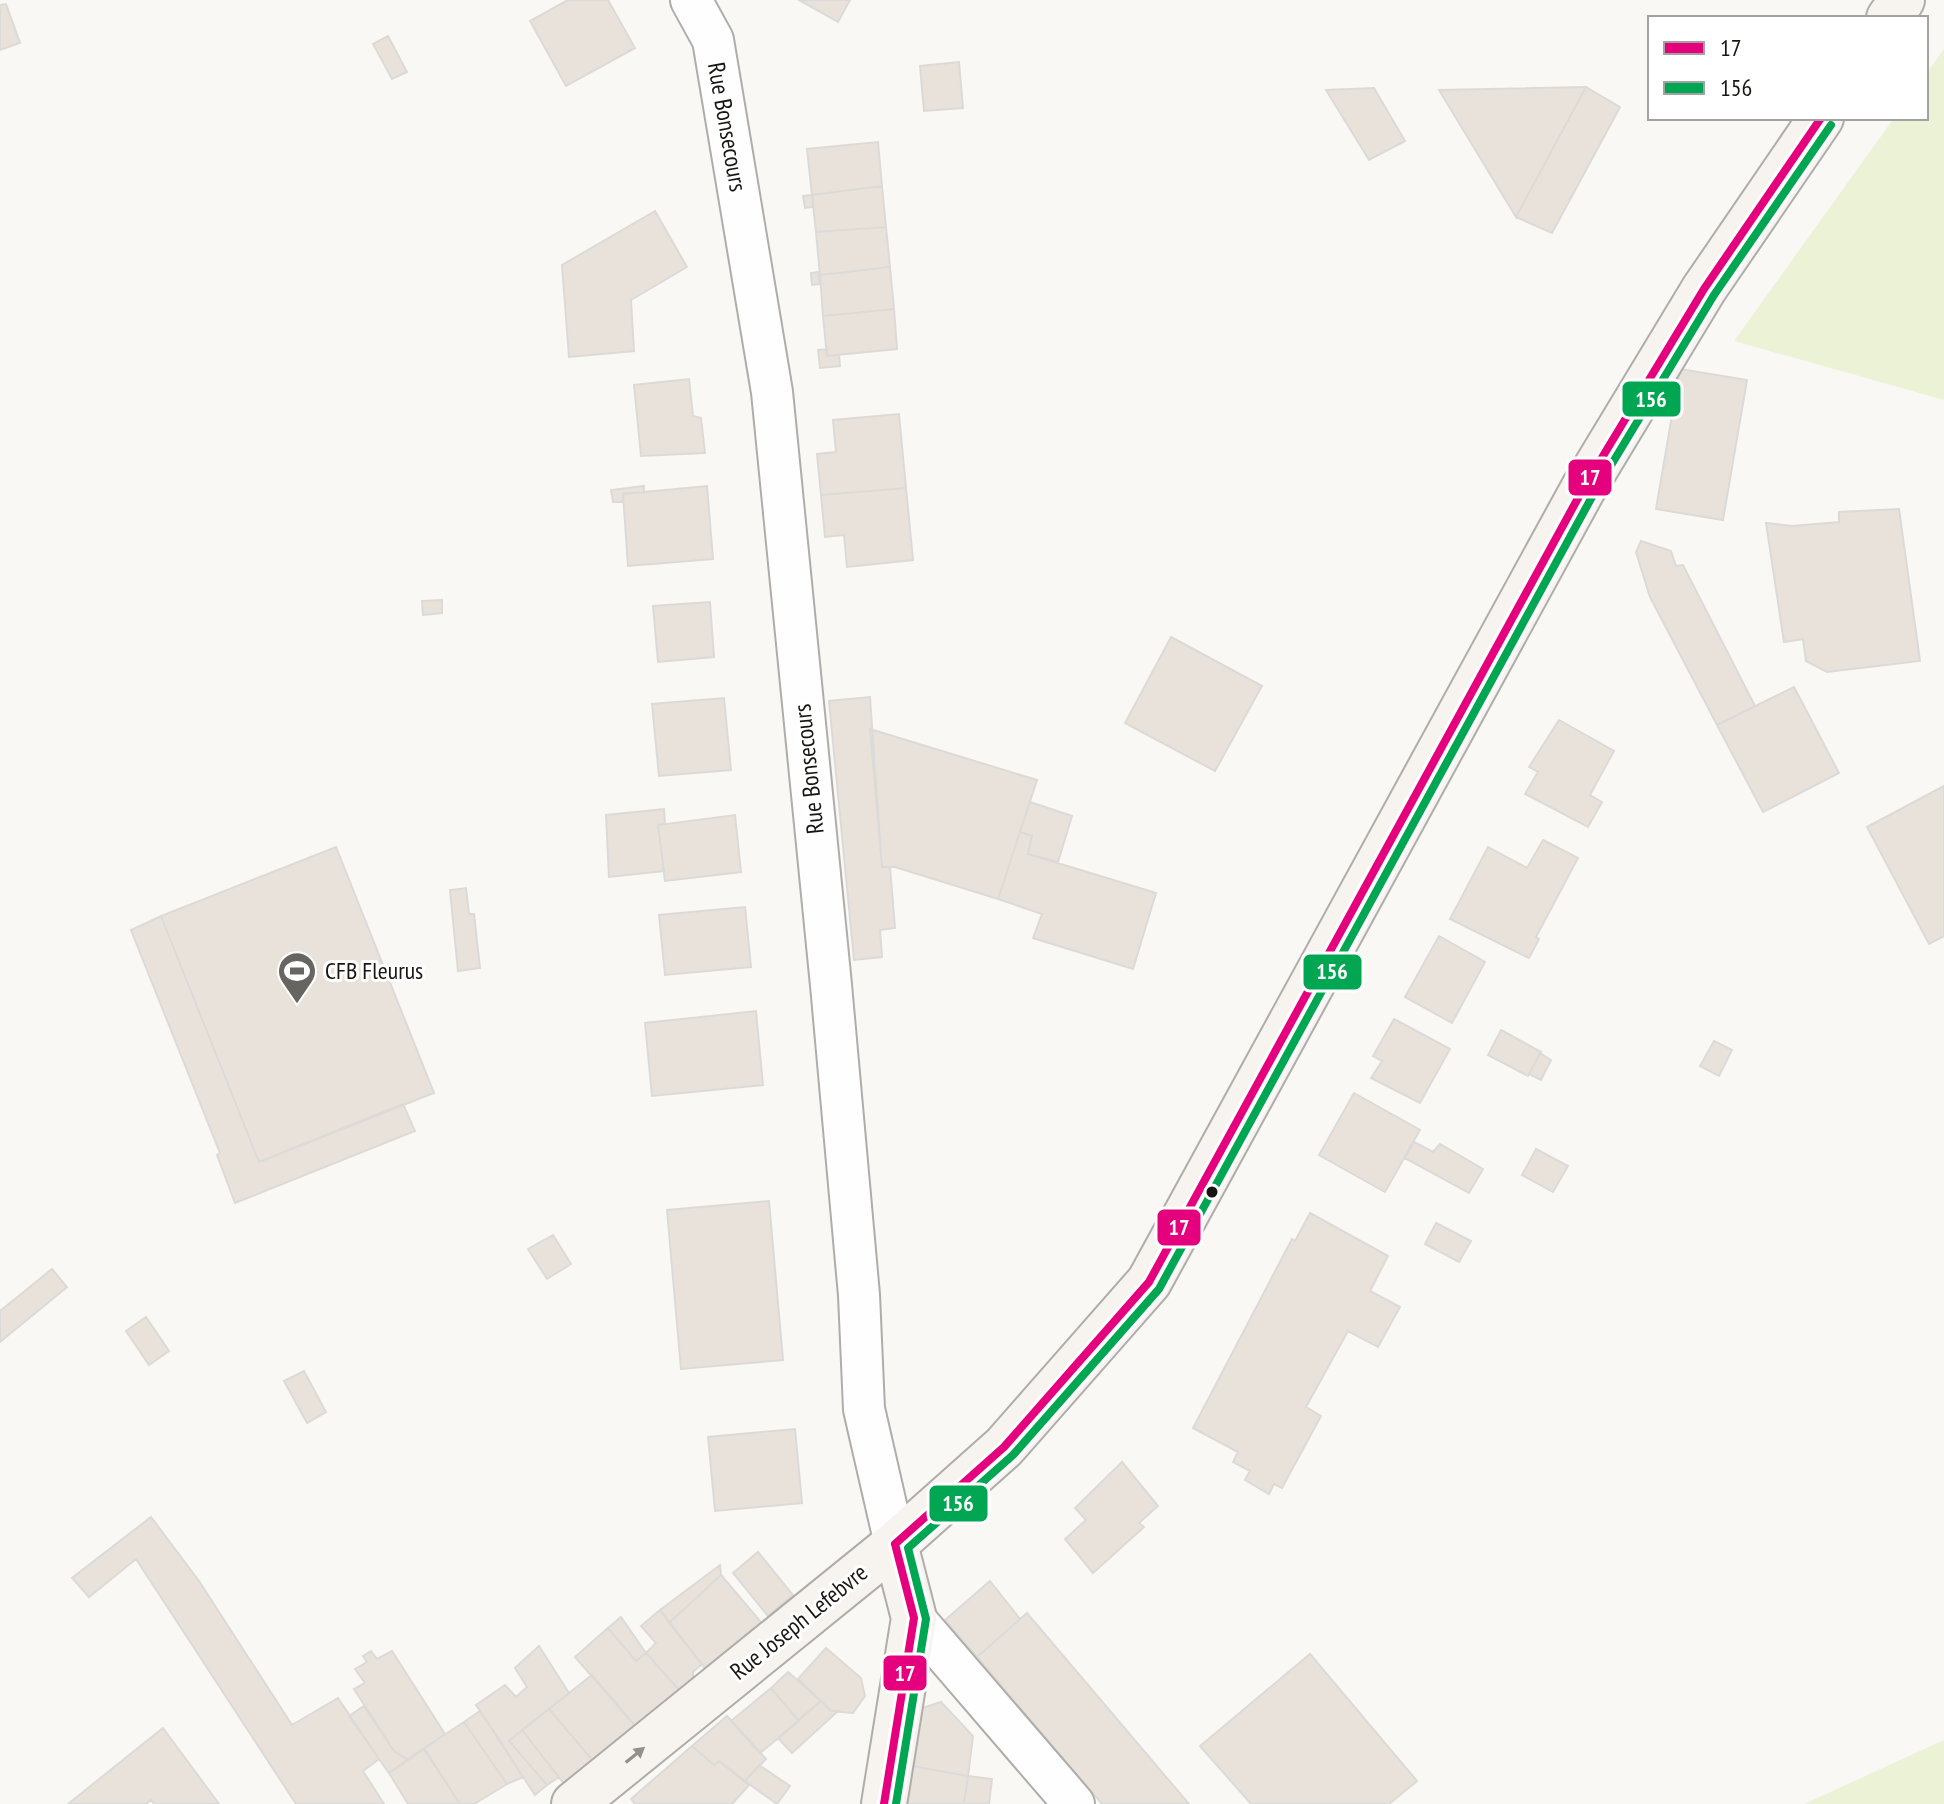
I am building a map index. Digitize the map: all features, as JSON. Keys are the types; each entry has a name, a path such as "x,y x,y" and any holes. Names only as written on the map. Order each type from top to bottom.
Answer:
{"main road":[{"name":"Rue Joseph Lefebvre","path":"574,1804 895,1544 1004,1447 1149,1282 1583,489 1704,289 1820,120"},
{"path":"884,1804 914,1618 895,1544"}],"street":[{"name":"Rue Bonsecours","path":"691,0 713,40 772,392 831,985 859,1295 864,1409 895,1544"},
{"path":"914,1618 1074,1804"}],"green space":[{"path":"1944,49 1944,400 1734,341 1893,120 1928,120 1928,71"},
{"path":"1944,1740 1944,1804 1804,1804"}],"building":[{"path":"568,0 608,0 635,48 566,86 530,21"},
{"path":"799,0 850,0 838,22"},
{"path":"6,4 20,43 0,50 0,5"},
{"path":"388,36 407,72 392,79 373,44"},
{"path":"959,62 963,108 924,111 920,66"},
{"path":"1586,87 1516,217 1439,90"},
{"path":"1586,87 1620,107 1552,233 1516,217"},
{"path":"1374,88 1405,141 1369,160 1326,90"},
{"path":"878,142 882,186 812,195 807,149"},
{"path":"882,186 886,227 816,232 812,195"},
{"path":"812,195 813,207 805,208 803,196"},
{"path":"655,211 687,267 631,300 634,351 569,357 562,265"},
{"path":"886,227 890,267 820,275 816,232"},
{"path":"890,267 894,309 823,316 820,275"},
{"path":"818,272 820,284 812,285 811,273"},
{"path":"894,309 897,349 827,356 823,316"},
{"path":"827,349 827,356 839,355 840,366 820,368 818,350"},
{"path":"1680,369 1747,380 1723,520 1656,509"},
{"path":"689,379 693,416 701,418 705,453 641,456 634,385"},
{"path":"899,414 906,488 821,495 817,454 836,452 833,420"},
{"path":"644,486 644,492 623,494 623,502 613,502 611,490"},
{"path":"707,486 713,559 628,566 623,494"},
{"path":"906,488 913,560 847,567 844,535 825,537 821,495"},
{"path":"1899,509 1920,661 1827,672 1806,661 1803,639 1784,642 1766,523 1792,526 1839,522 1839,512"},
{"path":"1641,541 1671,551 1676,566 1683,565 1755,706 1717,725 1650,597 1636,552"},
{"path":"442,600 442,613 423,615 422,601"},
{"path":"710,602 714,657 658,662 653,606"},
{"path":"1171,637 1262,686 1215,771 1125,723"},
{"path":"1794,687 1839,773 1763,812 1717,725"},
{"path":"870,697 882,867 890,867 895,928 880,930 882,957 854,960 829,701"},
{"path":"724,698 731,770 659,776 652,704"},
{"path":"1559,720 1614,751 1590,795 1602,802 1588,827 1525,794 1538,772 1529,767"},
{"path":"870,729 1037,780 998,899 895,867 882,867"},
{"path":"1944,786 1944,936 1929,944 1867,827"},
{"path":"1030,802 1072,816 1058,862 1028,854 1032,836 1020,832"},
{"path":"664,809 665,824 658,825 664,871 609,877 606,815"},
{"path":"735,815 741,872 665,881 658,825"},
{"path":"1020,832 1032,836 1028,854 1156,893 1133,969 1033,938 1042,914 998,899"},
{"path":"1543,840 1578,858 1536,937 1539,939 1529,958 1450,919 1488,847 1527,868"},
{"name":"CFB Fleurus","path":"336,847 434,1093 259,1162 161,916"},
{"path":"466,888 469,914 474,914 480,968 458,971 450,890"},
{"path":"745,907 751,967 665,975 659,915"},
{"path":"161,916 259,1162 403,1104 415,1131 235,1203 217,1155 220,1153 131,930"},
{"path":"1439,936 1485,962 1452,1023 1405,997"},
{"path":"756,1011 763,1085 652,1096 645,1023"},
{"path":"1394,1019 1450,1049 1420,1103 1371,1078 1382,1061 1373,1056"},
{"path":"1501,1030 1541,1052 1528,1076 1488,1055"},
{"path":"1714,1041 1732,1050 1719,1076 1700,1066"},
{"path":"1540,1053 1551,1060 1541,1080 1529,1074"},
{"path":"1354,1093 1420,1130 1385,1192 1319,1155"},
{"path":"1414,1142 1433,1152 1440,1144 1483,1169 1469,1193 1405,1158"},
{"path":"1536,1149 1568,1166 1553,1192 1522,1175"},
{"path":"769,1201 783,1360 681,1369 667,1210"},
{"path":"1310,1213 1388,1256 1370,1291 1400,1307 1378,1347 1348,1331 1306,1407 1321,1416 1282,1488 1274,1484 1269,1494 1245,1480 1250,1471 1233,1462 1238,1452 1193,1428 1292,1239 1295,1241"},
{"path":"1436,1223 1471,1241 1459,1262 1425,1244"},
{"path":"553,1235 571,1264 547,1279 528,1249"},
{"path":"52,1269 67,1287 0,1342 0,1311"},
{"path":"146,1317 169,1351 149,1365 126,1331"},
{"path":"304,1371 326,1412 307,1423 284,1381"},
{"path":"795,1429 802,1503 715,1511 708,1437"},
{"path":"1122,1462 1158,1506 1139,1523 1144,1527 1093,1573 1065,1539 1086,1520 1075,1508"},
{"path":"151,1517 199,1581 292,1725 338,1698 379,1759 363,1771 384,1804 296,1804 136,1559 89,1597 72,1578"},
{"path":"758,1552 793,1595 768,1616 733,1573"},
{"path":"720,1565 721,1575 669,1623 660,1610"},
{"path":"721,1575 761,1622 705,1668 669,1623"},
{"path":"990,1581 1020,1619 977,1657 945,1620"},
{"path":"660,1610 702,1664 693,1672 693,1683 681,1692 646,1653 656,1643 641,1626"},
{"path":"1027,1613 1189,1804 1102,1804 977,1657"},
{"path":"621,1617 646,1653 636,1661 608,1628"},
{"path":"608,1628 636,1661 646,1653 681,1692 636,1727 575,1657"},
{"path":"539,1646 569,1693 509,1741 547,1785 535,1795 476,1705 505,1685 516,1697 527,1687 515,1668"},
{"path":"826,1648 861,1678 865,1696 853,1713 831,1711 798,1679"},
{"path":"371,1651 377,1659 392,1651 445,1734 408,1760 394,1751 354,1689 365,1683 355,1669 367,1662 363,1656"},
{"path":"1310,1654 1417,1781 1389,1804 1251,1804 1200,1746"},
{"path":"788,1672 821,1701 798,1720 771,1688"},
{"path":"592,1675 636,1727 594,1762 549,1709"},
{"path":"771,1688 799,1721 760,1753 731,1721"},
{"path":"821,1701 831,1711 838,1711 792,1753 778,1738"},
{"path":"941,1702 973,1736 968,1776 907,1765 919,1709"},
{"path":"364,1706 394,1751 408,1760 389,1773 349,1716"},
{"path":"549,1709 594,1762 565,1785 522,1730"},
{"path":"480,1711 523,1777 507,1784 464,1722"},
{"path":"727,1716 766,1759 745,1781 719,1761 714,1765 692,1746"},
{"path":"464,1722 507,1784 474,1804 460,1804 424,1748"},
{"path":"163,1728 219,1804 154,1804 151,1800 146,1804 68,1804"},
{"path":"522,1730 559,1777 547,1785 509,1741"},
{"path":"692,1746 714,1765 719,1761 749,1785 732,1804 635,1804 631,1799"},
{"path":"424,1748 460,1804 408,1804 389,1773"},
{"path":"759,1765 790,1786 777,1804 745,1781"},
{"path":"907,1765 968,1776 964,1804 900,1804"},
{"path":"968,1776 992,1779 989,1804 964,1804"}],"transit line":[{"name":"17","path":"895,1544 1004,1447 1149,1282 1583,489 1704,289 1820,120"},
{"name":"156","path":"896,1804 926,1619 908,1548 1013,1455 1159,1289 1593,495 1714,295 1831,125"},
{"name":"17","path":"884,1804 914,1618 895,1544"}],"place":[{"name":"CFB Fleurus","path":"297,1005"}]}
